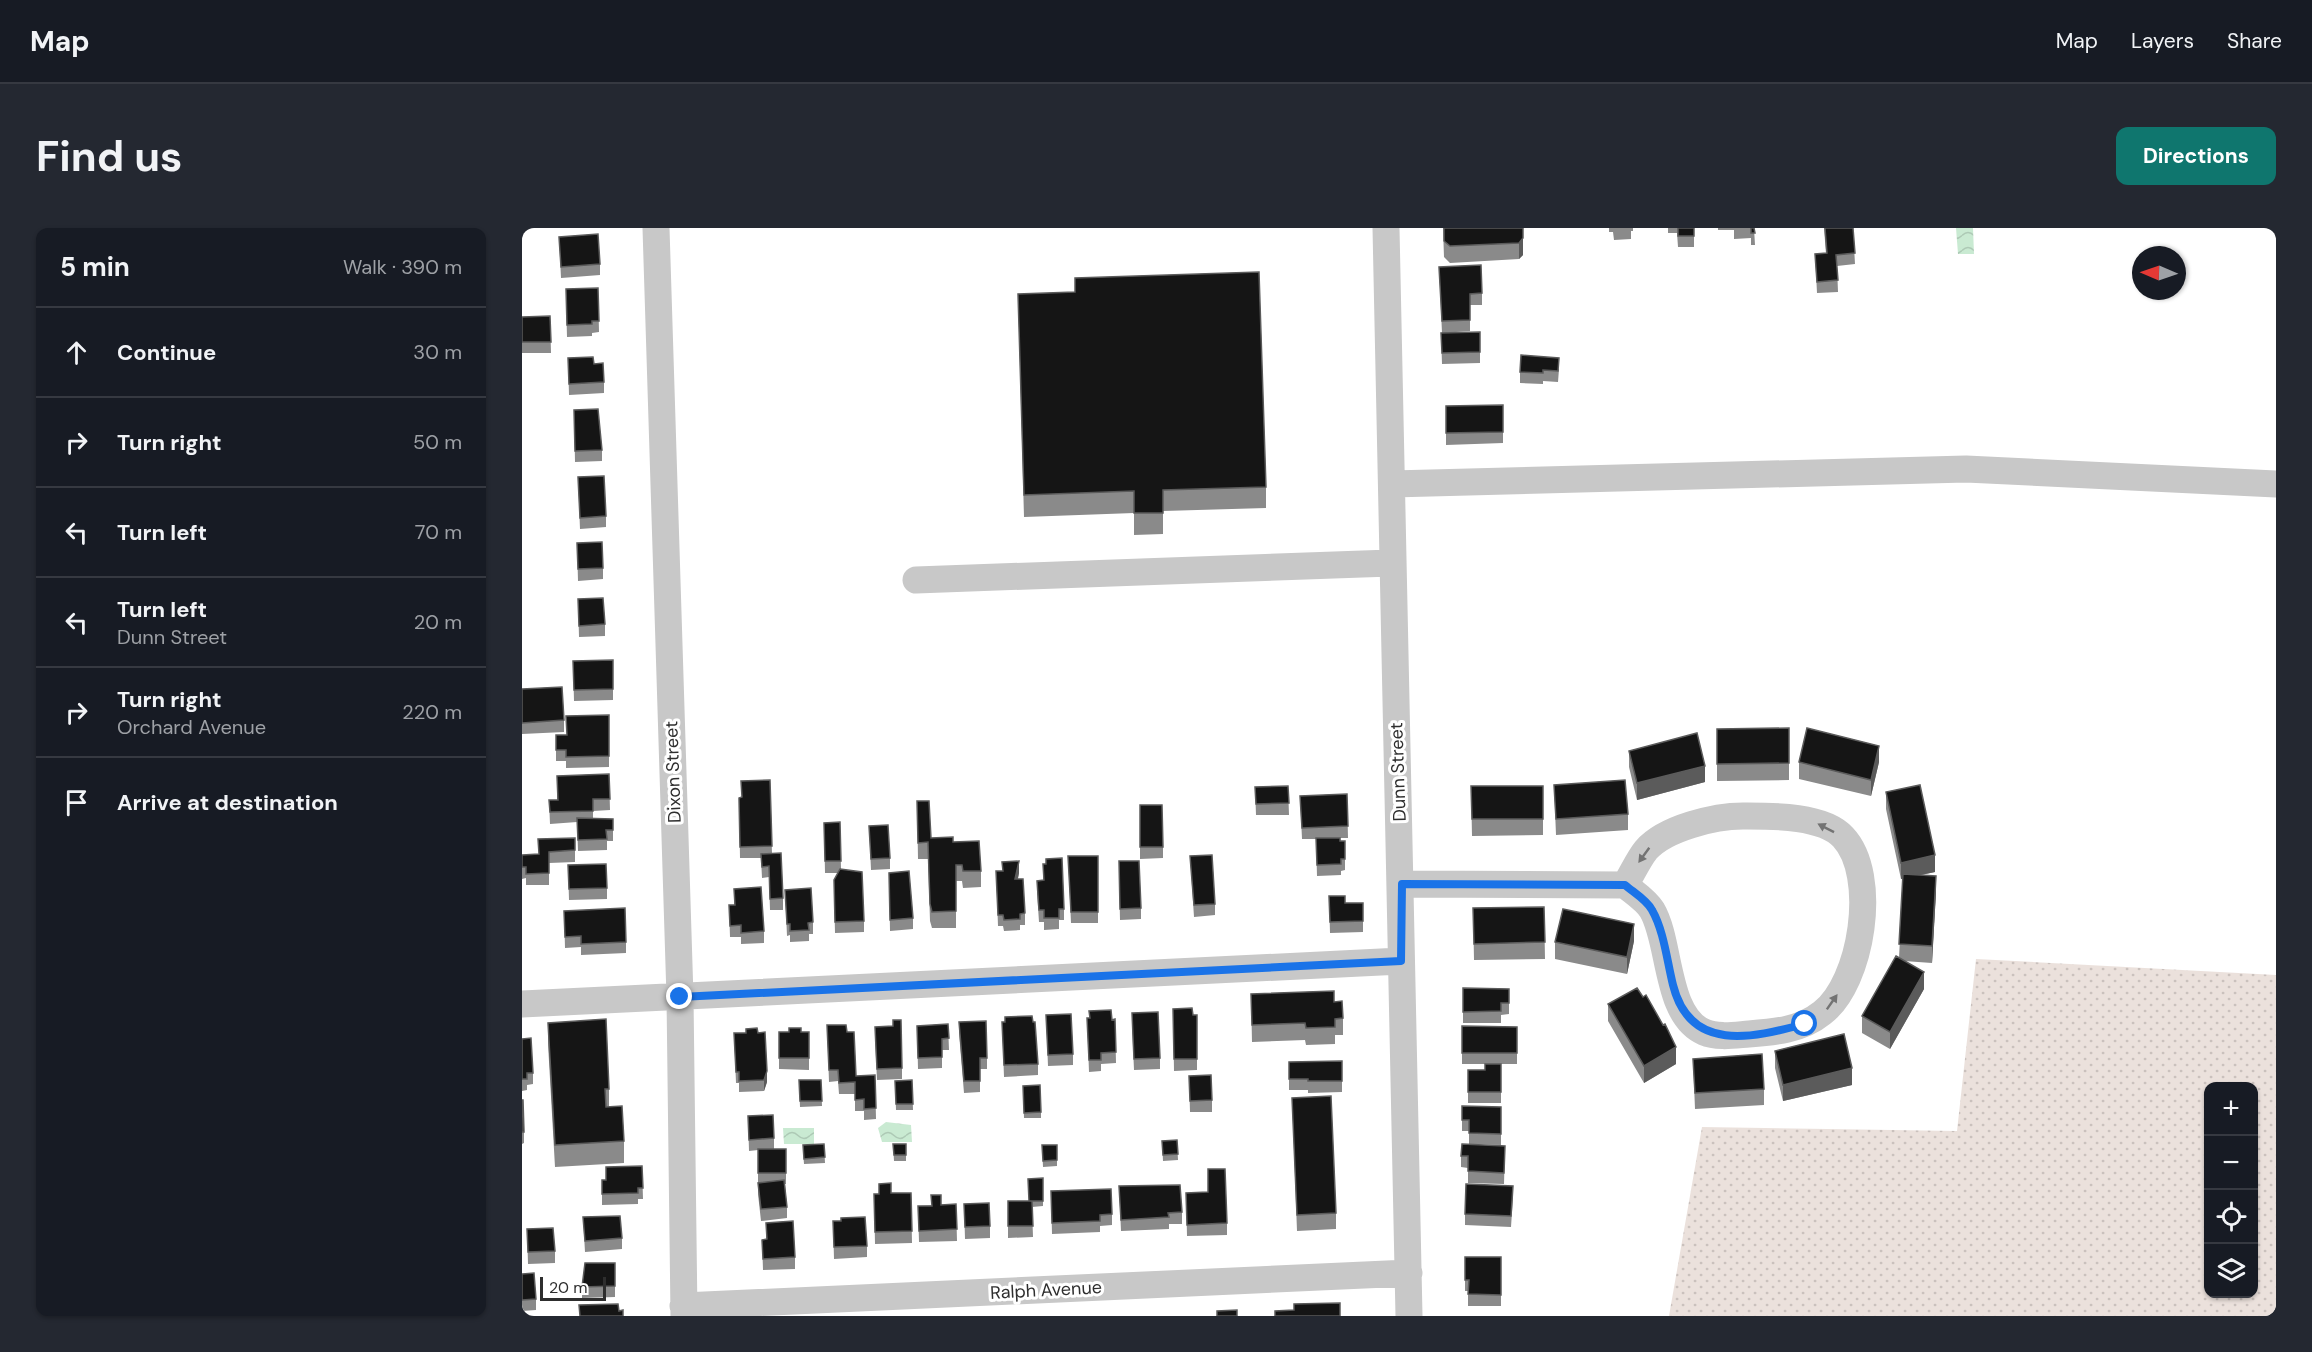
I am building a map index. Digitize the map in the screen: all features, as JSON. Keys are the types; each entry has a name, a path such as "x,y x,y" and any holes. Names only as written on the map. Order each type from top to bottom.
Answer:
{"street":[{"name":"Dixon Street","path":"656,228 680,997 684,1311"},
{"name":"Dunn Street","path":"1386,228 1392,484 1391,563 1402,884 1401,961 1409,1316"},
{"path":"1392,484 1966,469 2276,484"},
{"path":"916,580 1391,563"},
{"path":"1402,884 1625,885 1652,909 1673,987 1687,1017 1704,1032 1723,1035 1774,1032 1805,1024 1824,1012 1844,984 1858,948 1863,894 1856,861 1843,836 1816,822 1775,816 1725,816 1681,827 1647,848 1625,885"},
{"path":"522,1004 1401,961"},
{"name":"Ralph Avenue","path":"684,1311 1409,1274"}],"shaded area":[{"path":"1976,959 2276,975 2276,1316 1669,1316 1702,1127 1957,1131"}],"water":[{"path":"1956,228 1973,228 1974,254 1958,254"},
{"path":"886,1122 911,1125 912,1142 882,1142 878,1128"},
{"path":"783,1128 814,1128 814,1144 784,1144"}],"building":[{"path":"1444,228 1523,228 1523,238 1519,243 1450,246 1444,241"},
{"path":"1678,228 1694,228 1694,236 1678,236"},
{"path":"1825,228 1853,228 1855,253 1836,255 1838,280 1817,282 1815,254 1827,253"},
{"path":"598,234 600,264 561,267 559,237"},
{"path":"1481,265 1482,293 1470,294 1470,320 1442,321 1439,267"},
{"path":"1259,272 1266,487 1163,490 1163,513 1134,513 1134,491 1024,495 1018,294 1075,292 1075,278"},
{"path":"598,288 599,321 592,321 592,324 567,325 566,289"},
{"path":"550,316 551,342 522,342 522,317"},
{"path":"1480,332 1480,352 1442,353 1441,333"},
{"path":"1521,355 1559,358 1558,371 1520,372"},
{"path":"593,357 594,364 603,363 604,382 569,384 568,358"},
{"path":"1503,405 1503,432 1446,433 1446,406"},
{"path":"598,409 602,450 575,451 574,410"},
{"path":"604,476 606,516 580,518 578,477"},
{"path":"602,542 603,568 578,569 577,543"},
{"path":"603,598 605,624 579,626 578,599"},
{"path":"613,660 613,689 574,690 573,661"},
{"path":"562,687 564,720 522,723 522,689"},
{"path":"609,715 609,756 566,757 566,750 556,750 556,735 567,735 566,716"},
{"path":"1789,728 1789,763 1717,764 1717,729"},
{"path":"1807,728 1879,746 1871,780 1799,762"},
{"path":"1697,733 1705,766 1637,783 1629,751"},
{"path":"609,774 610,799 593,799 593,811 550,812 549,800 558,800 557,776"},
{"path":"770,780 772,846 740,847 741,781"},
{"path":"1625,780 1628,814 1556,819 1554,785"},
{"path":"1920,785 1935,855 1901,863 1886,792"},
{"path":"1288,786 1289,803 1256,804 1255,787"},
{"path":"1471,786 1543,786 1543,819 1472,819"},
{"path":"1347,794 1348,826 1302,828 1300,796"},
{"path":"917,801 929,801 931,838 953,837 953,842 979,841 981,871 963,871 962,865 956,865 956,911 932,912 928,842 918,843"},
{"path":"1140,805 1162,805 1163,847 1140,847"},
{"path":"577,818 613,819 613,830 606,830 607,839 578,840"},
{"path":"840,822 841,861 825,861 824,823"},
{"path":"888,825 890,858 871,859 869,826"},
{"path":"575,838 575,850 549,852 549,873 526,874 526,867 522,867 522,855 539,854 538,839"},
{"path":"1316,838 1340,838 1340,841 1345,841 1345,859 1341,859 1341,864 1317,865"},
{"path":"781,853 783,898 770,899 769,866 762,867 761,854"},
{"path":"1212,855 1215,904 1194,905 1190,856"},
{"path":"1068,856 1098,856 1098,912 1071,912"},
{"path":"1062,858 1064,909 1059,909 1059,918 1044,918 1044,910 1039,910 1037,881 1044,880 1043,864 1046,864 1046,859"},
{"path":"1019,861 1015,879 1023,879 1025,913 1020,914 1020,919 1004,920 1003,915 998,915 996,871 1003,871 1002,862"},
{"path":"1119,861 1139,861 1141,908 1120,909"},
{"path":"606,864 607,888 569,889 568,865"},
{"path":"840,869 862,872 864,921 835,922 834,880"},
{"path":"909,871 913,918 890,920 889,873"},
{"path":"1903,874 1936,876 1932,946 1899,944"},
{"path":"761,887 764,931 741,933 741,925 730,926 729,905 735,905 734,889"},
{"path":"811,888 813,922 808,923 809,930 790,931 790,924 787,924 785,890"},
{"path":"1329,896 1345,896 1345,903 1363,903 1363,921 1330,922"},
{"path":"1544,907 1545,942 1474,944 1473,908"},
{"path":"625,908 626,942 581,944 581,936 565,937 564,911"},
{"path":"1563,909 1634,924 1627,957 1555,942"},
{"path":"1896,956 1924,972 1890,1032 1862,1016"},
{"path":"1463,988 1509,989 1509,1003 1501,1003 1501,1011 1463,1012"},
{"path":"1637,988 1643,997 1646,995 1663,1025 1665,1024 1676,1047 1644,1066 1608,1004"},
{"path":"1334,991 1334,1002 1342,1001 1343,1018 1335,1019 1335,1027 1306,1028 1305,1023 1252,1025 1251,994"},
{"path":"1192,1008 1193,1015 1197,1015 1197,1059 1174,1059 1173,1009"},
{"path":"1111,1010 1112,1020 1115,1019 1116,1052 1101,1053 1101,1060 1089,1060 1087,1018 1090,1018 1089,1011"},
{"path":"1158,1012 1160,1058 1134,1059 1132,1013"},
{"path":"1071,1014 1073,1054 1048,1055 1046,1015"},
{"path":"1032,1016 1035,1022 1038,1064 1004,1065 1002,1022 1005,1022 1005,1017"},
{"path":"606,1019 609,1089 605,1089 606,1107 622,1106 624,1141 555,1145 548,1023"},
{"path":"893,1020 901,1020 902,1068 877,1069 875,1027 893,1026"},
{"path":"986,1021 987,1058 980,1058 980,1081 964,1081 959,1022"},
{"path":"948,1024 949,1038 942,1039 942,1057 918,1058 917,1026"},
{"path":"827,1025 846,1025 847,1032 854,1032 856,1076 875,1075 876,1108 864,1109 864,1099 855,1100 855,1082 839,1083 838,1070 829,1070"},
{"path":"1462,1026 1517,1027 1517,1053 1462,1053"},
{"path":"757,1028 758,1033 765,1032 767,1071 764,1080 739,1081 739,1072 736,1072 734,1033 746,1033 746,1029"},
{"path":"789,1028 801,1028 801,1032 809,1032 809,1058 779,1058 779,1032 789,1032"},
{"path":"1844,1034 1852,1068 1783,1085 1775,1051"},
{"path":"531,1038 533,1073 527,1073 527,1079 522,1079 522,1039"},
{"path":"1762,1054 1764,1089 1695,1093 1693,1059"},
{"path":"1342,1061 1342,1081 1289,1079 1289,1062"},
{"path":"1485,1064 1501,1064 1501,1092 1468,1092 1468,1070 1485,1070"},
{"path":"1211,1075 1212,1100 1190,1101 1189,1076"},
{"path":"799,1080 821,1080 822,1101 800,1101"},
{"path":"912,1080 913,1104 896,1104 895,1081"},
{"path":"1040,1085 1041,1112 1024,1113 1023,1086"},
{"path":"1331,1096 1336,1213 1297,1215 1292,1098"},
{"path":"523,1100 524,1132 522,1132"},
{"path":"1462,1106 1501,1107 1501,1134 1469,1133 1469,1120 1462,1120"},
{"path":"773,1115 774,1138 749,1140 748,1116"},
{"path":"1177,1140 1178,1154 1163,1155 1162,1141"},
{"path":"824,1144 825,1157 804,1159 803,1145"},
{"path":"893,1144 906,1144 906,1155 894,1155"},
{"path":"1462,1144 1505,1146 1504,1173 1468,1171 1468,1156 1461,1156"},
{"path":"1042,1145 1057,1145 1057,1160 1043,1161"},
{"path":"758,1149 786,1149 786,1173 758,1173"},
{"path":"642,1166 643,1188 638,1188 638,1193 602,1194 602,1180 606,1180 606,1167"},
{"path":"1208,1169 1225,1169 1227,1223 1187,1225 1186,1193 1208,1192"},
{"path":"1043,1178 1043,1201 1029,1201 1028,1179"},
{"path":"784,1180 787,1207 761,1209 758,1183"},
{"path":"891,1183 891,1193 911,1193 912,1231 875,1232 874,1194 879,1194 879,1184"},
{"path":"1466,1184 1513,1186 1511,1216 1465,1214"},
{"path":"1180,1185 1182,1212 1168,1213 1169,1217 1121,1220 1119,1186"},
{"path":"1111,1189 1112,1214 1100,1215 1100,1221 1052,1223 1051,1191"},
{"path":"931,1195 941,1195 941,1205 956,1204 957,1229 919,1231 918,1206 932,1206"},
{"path":"1008,1201 1032,1201 1033,1226 1008,1226"},
{"path":"989,1203 990,1226 965,1227 964,1204"},
{"path":"620,1216 622,1238 585,1241 583,1217"},
{"path":"865,1217 867,1246 834,1247 833,1221 841,1221 841,1218"},
{"path":"793,1221 795,1257 763,1259 762,1240 767,1239 766,1223"},
{"path":"553,1228 555,1251 528,1252 527,1229"},
{"path":"1465,1257 1501,1257 1501,1295 1468,1294 1469,1280 1465,1280"},
{"path":"585,1263 615,1263 615,1286 582,1287"},
{"path":"534,1273 536,1299 522,1300 522,1274"},
{"path":"1340,1303 1340,1316 1275,1316 1275,1311 1294,1310 1294,1304"},
{"path":"618,1304 619,1311 623,1310 623,1316 580,1316 579,1305"},
{"path":"1237,1310 1237,1316 1217,1316 1217,1311"}],"route":[{"path":"680,997 1401,961 1402,884 1625,885 1652,909 1668,961 1673,987 1687,1017 1704,1032 1723,1035 1774,1032 1805,1024"}]}
